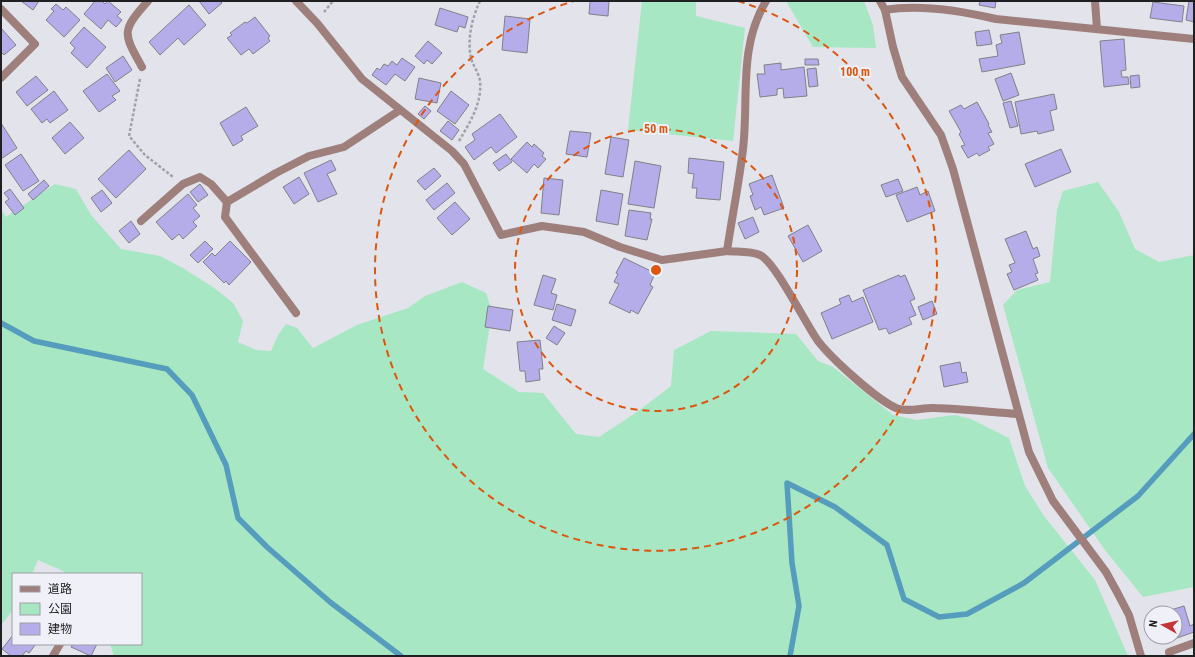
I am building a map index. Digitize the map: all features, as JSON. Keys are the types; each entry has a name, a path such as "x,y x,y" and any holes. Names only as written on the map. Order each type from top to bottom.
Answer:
{"street":[{"path":"142,67 127,40 128,30 133,18 148,1"},
{"path":"296,1 317,22 362,79 452,151 464,164 501,235 542,226 584,232 620,247 662,260 727,251 752,253 761,256 773,270 818,341 835,359 884,402 898,409 911,410 934,408 1018,414"},
{"path":"727,251 744,148 746,60 751,37 760,11 766,1"},
{"path":"880,1 885,10 893,47 902,77 941,135 953,169 1029,452 1053,501 1106,572 1128,615 1141,656"},
{"path":"1095,1 1097,29"},
{"path":"885,10 903,7 974,14 996,20 1194,39"},
{"path":"1,9 35,44 1,78"},
{"path":"227,202 276,173 309,156 344,147 400,110"},
{"path":"141,221 183,184 200,177 211,184 227,202 225,217 296,313"},
{"path":"1170,656 1169,652 1194,643"},
{"path":"53,656 59,645"}],"path":[{"path":"452,151 476,113 480,81 471,59 469,44 471,24 480,1"},
{"path":"142,67 136,109 130,126 129,136 158,168 183,184"}],"green space":[{"path":"642,1 696,1 696,16 745,28 733,141 628,130"},
{"path":"786,1 864,1 873,25 876,48 813,47"},
{"path":"1098,182 1119,212 1135,249 1159,262 1194,255 1194,587 1143,597 1105,550 1048,468 1003,305 1017,290 1050,282 1057,210 1063,191"},
{"path":"55,184 76,189 91,215 121,249 160,256 213,287 233,303 243,321 238,342 256,350 271,351 278,335 286,324 297,328 313,348 357,325 408,308 425,296 462,282 486,293 492,311 483,369 519,392 543,393 576,434 599,437 637,412 671,386 674,350 711,331 796,334 818,361 833,367 893,415 917,420 955,415 971,419 1009,438 1025,486 1044,516 1095,580 1128,656 114,656 110,645 142,645 142,573 64,573 63,571 38,560 32,573 12,573 12,611 1,625 1,209 6,217"}],"building":[{"path":"21,1 39,1 33,10"},
{"path":"95,1 102,1 105,4 108,1 121,12 117,16 122,20 116,27 108,20 101,29 84,14"},
{"path":"199,1 220,1 222,3 209,14"},
{"path":"590,1 609,1 608,16 589,14"},
{"path":"980,1 996,1 995,8 979,5"},
{"path":"1189,1 1194,1 1194,22 1186,20"},
{"path":"1153,2 1184,6 1182,22 1150,18"},
{"path":"56,4 63,10 66,7 80,20 64,37 46,20 54,11 51,9"},
{"path":"189,5 206,25 184,45 178,38 160,55 149,42"},
{"path":"440,8 468,17 465,28 459,26 457,32 435,25"},
{"path":"505,16 530,19 527,53 502,50"},
{"path":"255,17 270,36 268,38 270,41 253,54 249,49 241,55 227,38 232,35 230,33"},
{"path":"84,27 106,47 87,68 71,53 75,48 70,43"},
{"path":"1,28 16,45 4,55 1,52"},
{"path":"989,30 992,44 977,46 975,32"},
{"path":"1019,32 1025,64 982,72 979,59 998,56 996,45 1002,43 1000,35"},
{"path":"1124,39 1126,70 1121,71 1122,77 1128,77 1129,84 1104,87 1100,41"},
{"path":"428,41 442,53 432,64 427,60 424,64 415,56"},
{"path":"123,56 132,70 115,82 106,68"},
{"path":"402,58 415,67 405,81 395,74 386,85 372,75 377,68 380,70 384,64 388,66 392,61 397,65"},
{"path":"805,59 818,59 819,65 805,65"},
{"path":"781,63 781,70 804,67 807,96 784,98 783,88 777,89 777,95 760,97 757,74 765,74 764,65"},
{"path":"816,68 818,86 809,87 807,69"},
{"path":"1011,73 1019,95 1003,101 995,79"},
{"path":"107,74 120,91 112,96 116,100 99,112 83,91"},
{"path":"1139,75 1140,87 1131,88 1130,76"},
{"path":"36,76 48,90 27,106 16,92"},
{"path":"419,78 441,83 437,103 415,99"},
{"path":"54,91 68,110 50,123 47,119 42,123 31,109"},
{"path":"451,91 469,105 455,124 437,111"},
{"path":"1054,94 1057,109 1050,111 1054,130 1038,134 1037,131 1021,134 1015,102"},
{"path":"1011,101 1018,126 1010,128 1003,103"},
{"path":"977,102 989,124 988,125 992,132 988,133 994,144 988,147 990,150 979,156 977,153 968,158 961,146 965,145 959,134 961,132 949,111 961,105 964,109"},
{"path":"425,106 431,111 424,119 418,114"},
{"path":"246,107 258,126 241,136 243,140 233,146 220,123"},
{"path":"500,114 517,137 496,153 491,147 474,160 465,147 475,140 472,134"},
{"path":"448,121 459,130 452,140 440,131"},
{"path":"70,122 84,138 65,154 52,138"},
{"path":"1,123 17,148 1,159"},
{"path":"570,131 591,133 587,157 566,154"},
{"path":"611,137 629,140 623,177 605,174"},
{"path":"527,142 532,147 534,144 544,153 542,156 546,159 538,168 534,164 527,173 511,159"},
{"path":"1061,149 1071,172 1035,187 1025,164"},
{"path":"129,150 146,169 116,198 98,179"},
{"path":"21,154 39,181 23,191 5,165"},
{"path":"506,154 512,162 499,171 493,163"},
{"path":"689,158 724,162 720,200 696,198 697,188 692,188 694,174 688,173"},
{"path":"331,160 336,170 327,174 337,194 318,202 304,173"},
{"path":"635,161 661,166 654,208 628,204"},
{"path":"434,168 441,176 425,190 417,181"},
{"path":"772,175 784,208 764,215 761,207 755,210 750,196 753,195 749,184"},
{"path":"299,177 309,194 294,204 283,187"},
{"path":"544,178 563,180 559,215 541,213"},
{"path":"898,179 903,191 886,197 881,185"},
{"path":"44,180 49,186 33,200 28,194"},
{"path":"447,183 455,193 434,210 426,200"},
{"path":"200,184 208,195 198,202 190,192"},
{"path":"917,187 920,195 928,191 935,211 907,222 896,195"},
{"path":"10,189 24,208 15,215 5,202 9,199 4,193"},
{"path":"102,190 112,203 101,212 91,198"},
{"path":"601,190 623,194 618,225 596,221"},
{"path":"188,194 197,205 193,208 200,216 193,222 197,226 183,239 179,234 172,240 156,222"},
{"path":"455,202 470,219 452,235 437,218"},
{"path":"629,210 651,213 650,219 652,219 647,240 625,236"},
{"path":"753,217 759,232 745,239 738,223"},
{"path":"131,221 140,234 129,243 119,231"},
{"path":"808,225 822,251 803,262 788,236"},
{"path":"1026,231 1033,249 1037,247 1040,256 1033,259 1038,273 1035,274 1038,280 1014,290 1007,274 1012,272 1009,265 1015,263 1005,239"},
{"path":"205,241 213,249 198,263 190,255"},
{"path":"230,241 251,262 229,285 226,281 224,283 203,262 212,253 215,256"},
{"path":"624,258 655,273 650,285 653,287 638,314 631,310 630,313 609,303 619,284 614,282 618,274 616,273"},
{"path":"543,275 556,279 551,293 557,295 553,310 534,305"},
{"path":"899,275 900,277 905,275 915,299 910,301 916,315 909,318 912,324 889,334 886,328 879,330 863,290"},
{"path":"849,295 852,302 863,297 873,322 832,339 821,313 841,304 839,299"},
{"path":"932,301 937,314 923,320 918,307"},
{"path":"557,304 576,310 571,326 552,320"},
{"path":"488,306 513,310 510,331 485,327"},
{"path":"554,326 565,333 557,345 546,338"},
{"path":"540,340 543,369 539,369 540,380 526,382 525,371 520,371 517,342"},
{"path":"960,362 962,373 966,372 968,382 944,387 940,366"},
{"path":"1183,606 1190,626 1194,624 1194,632 1183,636"},
{"path":"12,636 12,645 35,645 29,653 26,651 22,656 11,656 2,649"},
{"path":"72,645 96,645 91,656 71,647"}],"waterway":[{"path":"1,323 34,341 167,369 192,395 226,465 238,518 267,547 330,602 401,656"},
{"path":"790,656 799,606 792,563 787,483 835,507 887,545 904,599 939,617 967,614 1024,583 1138,496 1194,434"}]}
